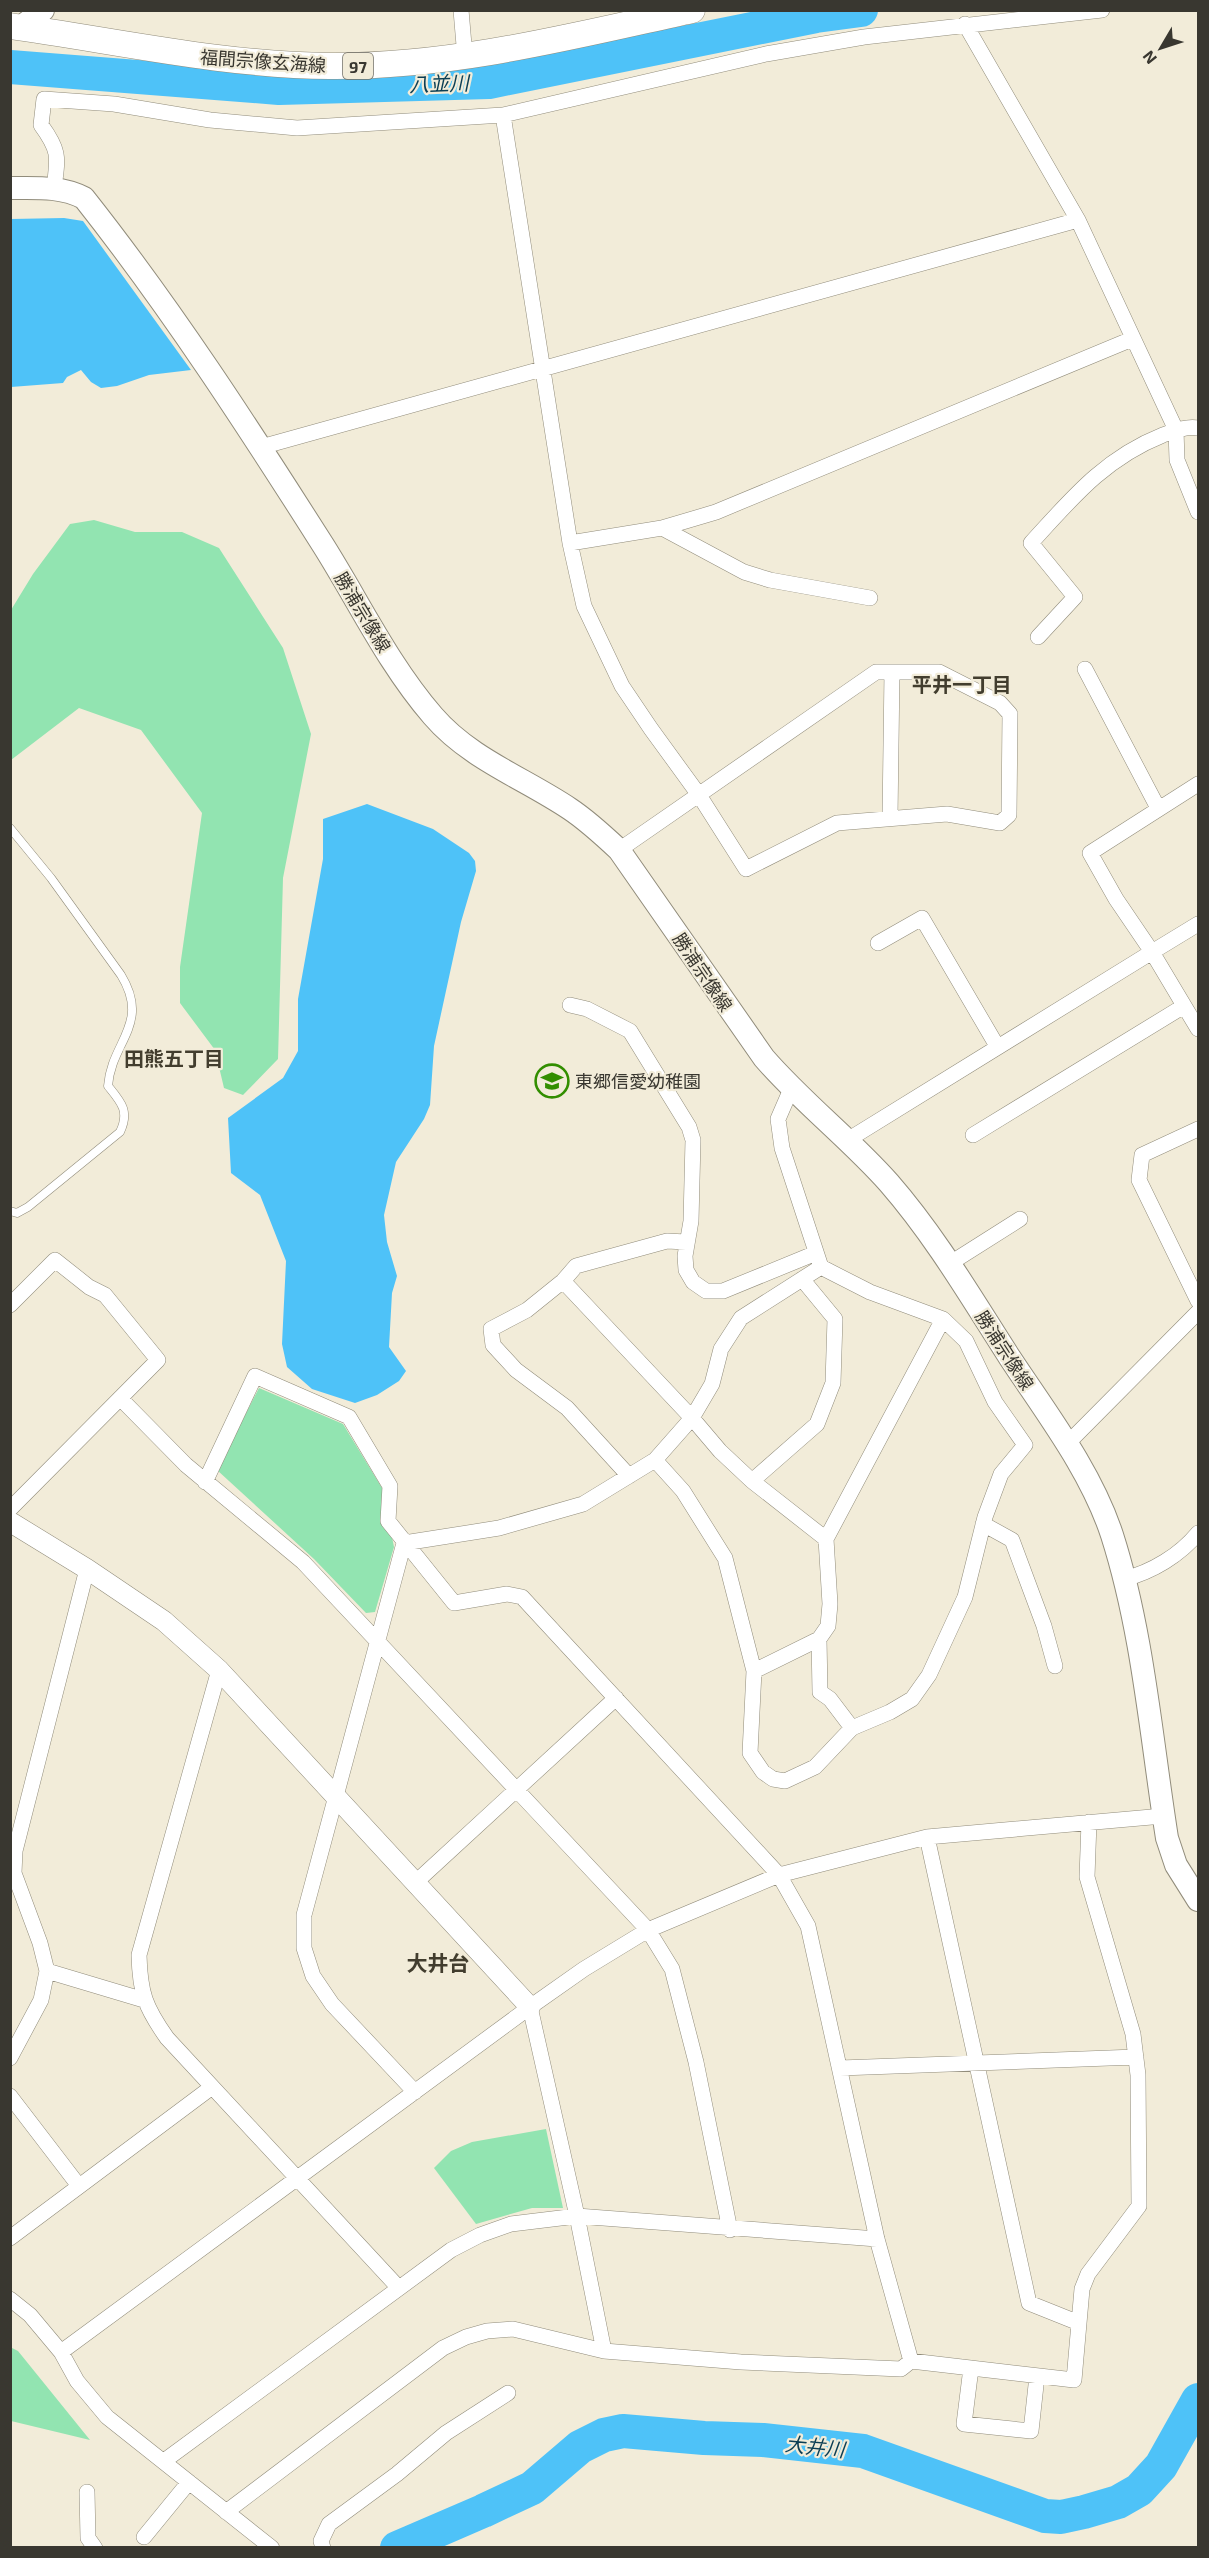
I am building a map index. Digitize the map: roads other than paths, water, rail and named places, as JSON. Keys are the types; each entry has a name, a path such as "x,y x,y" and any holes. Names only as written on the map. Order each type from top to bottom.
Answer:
{"main road":[{"path":"16,27 43,10"},
{"name":"福間宗像玄海線","path":"16,27 196,56 295,65 390,65 465,57 692,10"},
{"name":"勝浦宗像線","path":"10,188 54,188 70,191 84,198 261,447 327,552 381,645 432,716 469,749 570,809 597,829 619,850 739,1024 791,1089 888,1182 924,1226 1067,1444 1091,1485 1107,1523 1124,1579 1134,1626 1167,1838 1176,1865 1198,1900"}],"street":[{"path":"461,10 465,57"},
{"path":"54,188 57,159 55,144 41,125 44,99 114,104 210,120 297,128 503,116 766,54 864,37 1102,10"},
{"path":"965,24 1078,220 1176,430 1177,460 1198,512"},
{"path":"503,116 570,543 584,606 622,686 699,795 746,868 837,823 947,814 1000,823 1009,815 1010,714 1000,703 939,672 876,672 699,795 619,850"},
{"path":"261,447 1078,220"},
{"path":"570,543 662,528 716,512 1132,339"},
{"path":"1038,637 1075,597 1032,543 1065,506 1109,464 1136,446 1176,430 1198,428"},
{"path":"662,528 744,572 770,580 870,598"},
{"path":"1085,669 1158,808"},
{"path":"890,818 892,672"},
{"path":"1198,784 1090,853 1116,899 1152,952 1198,1029"},
{"path":"878,943 922,918 997,1046"},
{"path":"846,1141 1198,924"},
{"path":"570,1005 587,1009 630,1031 689,1127 693,1140 692,1192 691,1221 686,1242 686,1270 693,1282 706,1291 723,1291 818,1260"},
{"path":"973,1136 1184,1006"},
{"path":"655,1460 684,1491 725,1558 754,1671 750,1753 763,1772 773,1779 785,1781 815,1767 852,1728 890,1712 912,1699 929,1675 965,1597 983,1524 1001,1474 1025,1444 995,1402 966,1341 942,1319 870,1292 818,1260 782,1149 778,1119 791,1089"},
{"path":"1198,1129 1142,1155 1139,1180 1198,1301"},
{"path":"949,1264 1020,1219"},
{"path":"629,1476 567,1408 516,1370 493,1345 491,1329 527,1310 563,1281 576,1266 667,1241 686,1242"},
{"path":"10,1305 55,1260 89,1287 105,1295 158,1360 120,1398 11,1521 164,1621 219,1670 530,2007 577,2216 604,2351"},
{"path":"404,1543 499,1528 583,1504 655,1460 692,1418 712,1384 721,1349 741,1318 802,1280 818,1260"},
{"path":"752,1481 817,1424 833,1383 835,1319 802,1280"},
{"path":"563,1281 692,1418 720,1451 752,1481 826,1539"},
{"path":"1067,1444 1198,1312"},
{"path":"754,1671 819,1639 828,1626 826,1539 942,1319"},
{"path":"205,1482 255,1376 349,1417 390,1486 388,1521 454,1603 507,1594 522,1597 779,1875 808,1926 877,2239 911,2361"},
{"path":"120,1398 186,1465 303,1562 378,1639 648,1930 672,1969 696,2062 730,2230"},
{"path":"983,1524 1012,1540 1044,1626 1055,1666"},
{"path":"1124,1579 1136,1576 1168,1559 1198,1533"},
{"path":"404,1543 304,1915 304,1948 313,1976 332,2004 415,2092"},
{"path":"10,2058 41,2000 47,1971 40,1943 14,1873 15,1851 87,1569"},
{"path":"819,1639 820,1692 830,1699 852,1728"},
{"path":"219,1670 140,1956 140,1978 144,2001 167,2038 398,2287"},
{"path":"416,1882 616,1698"},
{"path":"61,2352 530,2007 584,1969 648,1930 779,1875 927,1837 1163,1816"},
{"path":"226,2512 443,2348 466,2337 487,2331 513,2329 604,2351 741,2362 901,2369 911,2361 1074,2380 1082,2289 1088,2274 1140,2206 1136,2057 1133,2034 1087,1876 1089,1822"},
{"path":"927,1837 1029,2303 1079,2323"},
{"path":"47,1971 144,2001"},
{"path":"840,2068 1136,2057"},
{"path":"10,2238 212,2087"},
{"path":"10,2096 79,2186"},
{"path":"164,2461 450,2250 480,2235 511,2224 577,2216 730,2230 877,2239"},
{"path":"10,2299 30,2316 61,2352 77,2381 107,2417 272,2547"},
{"path":"970,2368 964,2424 1031,2431 1037,2376"},
{"path":"323,2547 321,2541 329,2524 397,2474 446,2433 508,2392"},
{"path":"144,2537 189,2482"},
{"path":"87,2492 88,2538 95,2547"}],"lane":[{"path":"10,828 51,878 122,975 129,988 133,1018 109,1074 108,1086 123,1104 126,1112 120,1132 27,1207 17,1213 10,1211"}],"water":[{"path":"64,218 83,221 191,370 149,375 117,386 101,388 91,382 81,370 67,377 63,383 11,387 11,219"},
{"path":"367,804 433,829 469,853 475,861 476,871 461,922 434,1046 430,1105 424,1119 396,1162 384,1215 387,1242 397,1276 392,1293 389,1347 406,1371 399,1381 377,1395 355,1403 312,1389 287,1367 282,1344 286,1261 260,1195 231,1173 228,1118 283,1078 298,1051 298,999 323,859 323,819"}],"waterway":[{"name":"八並川","path":"10,67 279,88 489,82 816,16 861,10"},
{"name":"大井川","path":"397,2548 532,2488 580,2447 604,2435 623,2431 763,2440 863,2451 1045,2516 1061,2517 1118,2502 1139,2490 1161,2466 1198,2400"}],"place":[{"name":"東郷信愛幼稚園","path":"552,1081"}],"district":[{"name":"平井一丁目","path":"962,684"},
{"name":"田熊五丁目","path":"174,1058"},
{"name":"大井台","path":"438,1962"}]}
